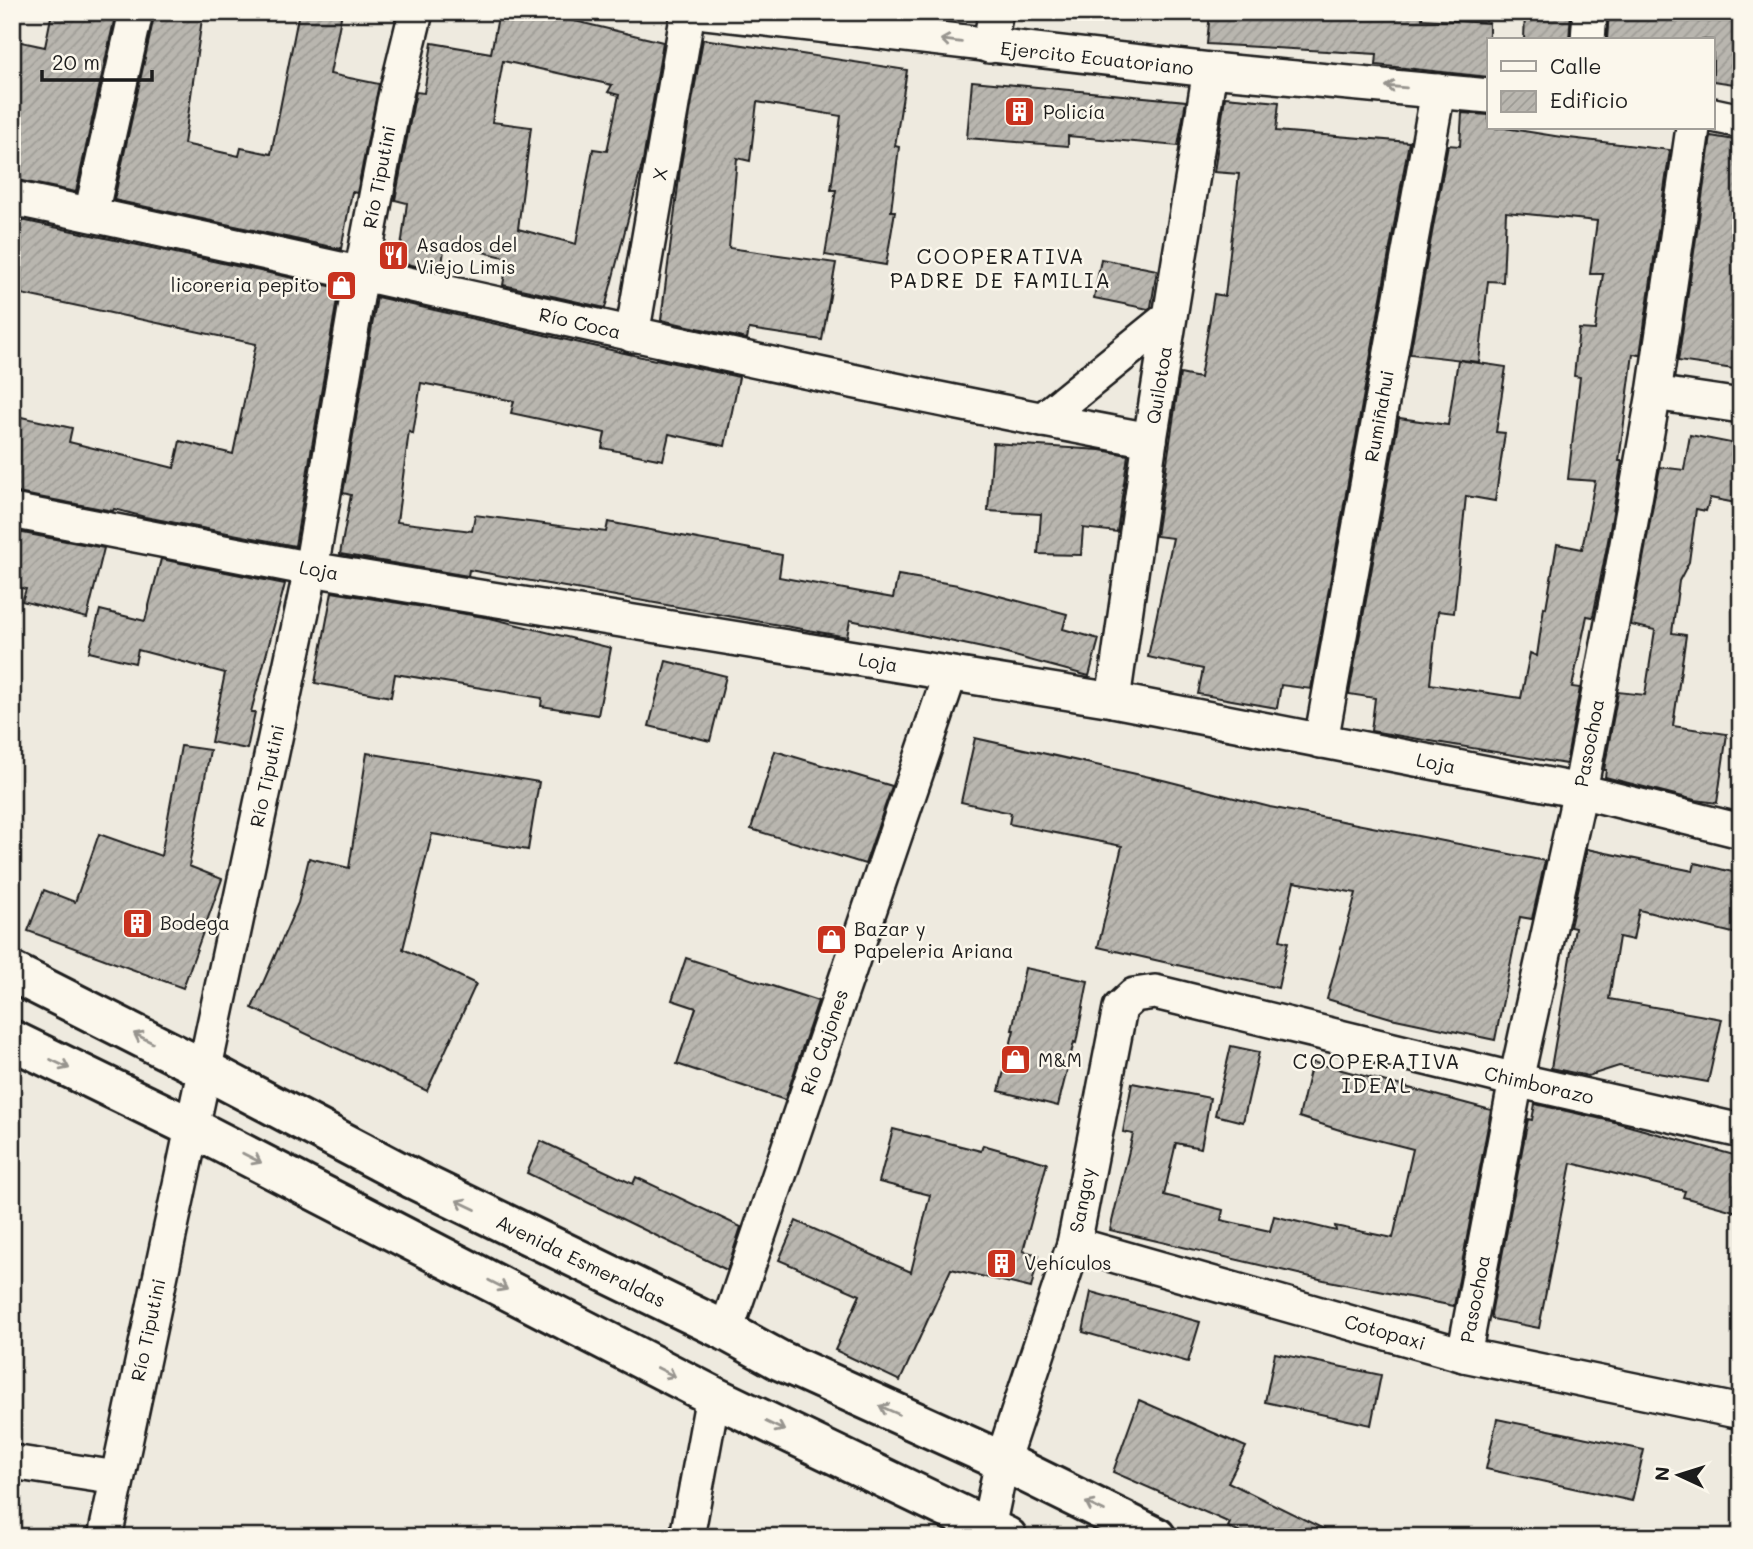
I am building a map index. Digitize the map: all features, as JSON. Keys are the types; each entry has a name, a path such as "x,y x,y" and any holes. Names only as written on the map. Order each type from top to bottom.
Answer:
{"main road":[{"name":"Avenida Esmeraldas","path":"12,972 412,1179 726,1331 779,1360 1002,1461 1156,1537"},
{"path":"12,1040 191,1127 713,1396 998,1532"}],"street":[{"path":"91,214 136,12"},
{"name":"Río Tiputini","path":"105,1537 311,569 361,274 394,102 416,12"},
{"name":"X","path":"632,335 688,12"},
{"name":"Ejercito Ecuatoriano","path":"706,12 1210,70 1487,96"},
{"path":"989,46 996,12"},
{"path":"1588,38 1590,12"},
{"name":"Quilotoa","path":"1113,700 1150,440 1210,70"},
{"name":"Rumiñahui","path":"1321,741 1438,91"},
{"path":"1714,115 1741,121"},
{"name":"Pasochoa","path":"1464,1355 1516,1080 1580,791 1654,393 1693,130"},
{"name":"Río Coca","path":"12,198 632,335 1042,421 1150,440"},
{"path":"1042,421 1169,317"},
{"path":"1654,393 1741,406"},
{"name":"Loja","path":"12,511 311,569 1113,700 1580,791 1741,831"},
{"name":"Río Cajones","path":"726,1331 950,674"},
{"name":"Chimborazo","path":"1134,995 1155,992 1516,1080 1741,1131"},
{"name":"Sangay","path":"998,1532 1002,1461 1074,1244 1120,1008 1134,995"},
{"name":"Cotopaxi","path":"1074,1244 1464,1355 1741,1412"},
{"path":"687,1537 713,1396"},
{"path":"12,1462 117,1478"}],"building":[{"path":"52,12 116,12 76,192 12,179 12,40 45,47"},
{"path":"155,12 203,12 184,144 239,156 241,148 271,154 299,12 342,12 330,74 379,84 357,193 352,192 341,249 114,200"},
{"path":"499,12 537,12 663,42 643,161 605,308 503,285 508,258 445,243 441,272 399,262 407,203 395,200 416,92 424,93 432,43 491,53","holes":["503,61 612,85 608,92 619,95 607,151 593,149 576,244 518,229 531,127 492,122"]},
{"path":"1210,12 1423,12 1422,19 1489,23 1487,77 1376,65 1377,54 1207,44"},
{"path":"1525,12 1571,12 1569,38 1524,38"},
{"path":"1609,12 1695,12 1741,19 1741,85 1714,81 1714,38 1607,38"},
{"path":"703,39 907,70 895,146 899,147 891,211 895,211 886,265 825,255 836,190 831,190 841,116 757,102 750,161 737,158 729,248 836,263 822,340 749,329 747,339 661,320 680,170"},
{"path":"972,81 1186,101 1178,146 1068,136 1068,146 967,138"},
{"path":"1225,97 1279,102 1276,131 1409,142 1311,689 1281,685 1277,708 1198,694 1203,669 1148,657 1173,538 1156,536 1180,374 1200,378 1214,294 1225,296 1239,174 1214,172"},
{"path":"1462,113 1487,115 1487,130 1517,130 1670,150 1640,355 1633,354 1619,461 1622,461 1608,541 1593,617 1587,616 1572,687 1580,688 1566,764 1371,731 1375,698 1349,694 1399,418 1448,425 1458,360 1506,367 1496,432 1505,433 1495,501 1466,496 1454,613 1438,611 1430,684 1521,698 1530,653 1537,656 1557,544 1582,549 1595,481 1568,479 1580,377 1574,376 1579,329 1595,330 1603,274 1590,274 1597,221 1506,212 1503,282 1488,281 1479,362 1410,354 1448,145 1460,146"},
{"path":"1711,136 1741,141 1741,370 1678,361"},
{"path":"12,218 339,288 295,546 114,509 113,511 12,492 12,415 72,428 69,442 174,468 180,441 233,454 256,344 12,292"},
{"path":"1101,259 1157,270 1151,307 1148,309 1094,298"},
{"path":"377,297 739,377 725,446 669,434 663,460 602,448 605,433 511,413 514,401 421,383 413,434 409,431 397,522 472,531 475,515 606,532 608,522 782,555 779,577 893,598 898,575 958,585 1067,614 1063,629 1099,639 1089,676 992,650 850,620 847,637 469,570 468,576 340,554 351,495 343,493"},
{"path":"1690,435 1741,445 1741,504 1710,498 1706,511 1696,509 1689,562 1679,581 1672,633 1686,635 1673,726 1727,734 1717,803 1605,777 1604,770 1618,692 1645,695 1655,630 1631,625 1660,467 1684,470"},
{"path":"993,443 1100,450 1128,455 1117,532 1083,528 1081,555 1038,554 1041,514 988,511"},
{"path":"12,531 104,548 87,618 22,601 26,589 12,586"},
{"path":"161,559 285,584 251,712 255,712 247,749 211,742 225,673 138,650 135,663 89,652 100,610 145,621"},
{"path":"332,592 490,618 611,648 598,715 541,706 542,698 395,674 391,697 315,683"},
{"path":"666,661 726,676 710,741 649,726"},
{"path":"975,738 1270,807 1545,861 1532,919 1520,917 1495,1040 1391,1018 1327,999 1356,893 1294,882 1280,940 1288,942 1278,988 1098,947 1122,846 1009,824 1011,813 961,802"},
{"name":"Bodega","path":"181,746 210,750 189,866 222,879 183,988 28,931 44,890 75,902 99,834 161,856"},
{"path":"775,751 892,786 865,864 751,829"},
{"path":"367,753 539,782 528,850 432,834 403,949 476,984 427,1091 252,1008 298,903 309,858 349,868"},
{"path":"1587,849 1693,871 1695,863 1741,874 1741,935 1639,910 1633,940 1619,937 1609,999 1722,1019 1708,1082 1619,1066 1588,1076 1551,1068 1575,928 1570,927"},
{"path":"686,958 818,1001 785,1100 677,1064 696,1008 672,1000"},
{"path":"1025,968 1088,981 1076,1043 1074,1042 1058,1106 999,1091"},
{"path":"1231,1046 1259,1052 1243,1122 1215,1115"},
{"path":"1312,1062 1491,1110 1454,1306 1324,1280 1110,1230 1133,1134 1123,1132 1132,1083 1210,1098 1201,1148 1176,1143 1164,1195 1223,1210 1221,1220 1270,1231 1274,1216 1336,1231 1335,1226 1393,1238 1413,1149 1299,1117"},
{"path":"1535,1104 1611,1121 1741,1157 1741,1213 1683,1197 1685,1191 1571,1163 1539,1328 1492,1319 1528,1119 1532,1120"},
{"path":"893,1129 981,1151 983,1145 1047,1163 1023,1251 1039,1255 1031,1288 951,1269 900,1381 835,1350 860,1295 779,1260 796,1221 911,1272 930,1195 879,1182"},
{"path":"541,1141 633,1184 636,1177 741,1227 727,1270 527,1173"},
{"path":"1091,1292 1200,1322 1188,1362 1083,1332"},
{"path":"1275,1353 1381,1375 1371,1425 1265,1402"},
{"path":"1139,1400 1246,1447 1228,1482 1340,1537 1248,1537 1228,1527 1230,1523 1113,1472"},
{"path":"1497,1419 1644,1450 1632,1501 1486,1469"}],"place":[{"name":"Policía","path":"1020,112"},
{"name":"Asados del Viejo Limis","path":"393,256"},
{"name":"licoreria pepito","path":"342,285"},
{"name":"Bodega","path":"137,923"},
{"name":"Bazar y Papeleria Ariana","path":"831,940"},
{"name":"M&M","path":"1015,1060"},
{"name":"Vehículos","path":"1001,1263"}],"district":[{"name":"COOPERATIVA PADRE DE FAMILIA","path":"1001,269"},
{"name":"COOPERATIVA IDEAL","path":"1377,1074"}]}
